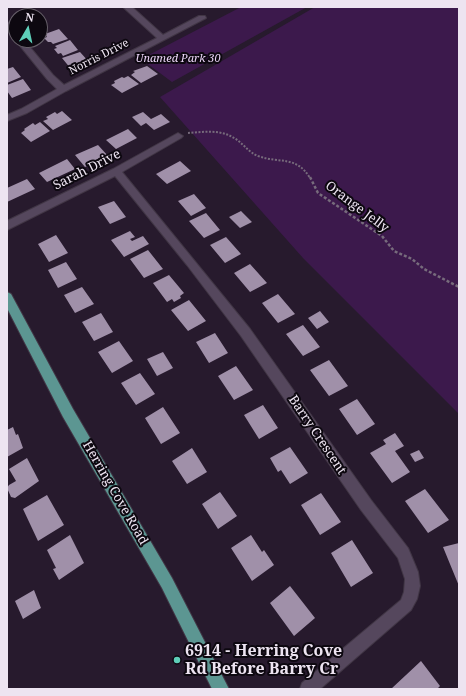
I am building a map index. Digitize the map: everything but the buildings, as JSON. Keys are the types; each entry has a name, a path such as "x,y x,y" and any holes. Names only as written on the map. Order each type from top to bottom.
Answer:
{"main road":[{"name":"Herring Cove Road","path":"7,297 68,413 167,583 221,689"}],"street":[{"path":"127,7 162,38"},
{"name":"Norris Drive","path":"7,118 24,111 63,89 202,18"},
{"path":"26,48 50,77 63,89"},
{"name":"Sarah Drive","path":"7,226 116,171 178,136"},
{"name":"Barry Crescent","path":"116,171 206,281 264,356 337,465 403,553 410,566 413,578 411,599 406,605 308,689"}],"path":[{"name":"Orange Jelly","path":"178,136 196,132 220,133 233,137 253,154 269,160 285,161 300,165 309,176 318,193 382,236 394,251 412,259 424,269 459,287"}],"green space":[{"name":"Unamed Park 30","path":"241,7 307,7 172,82 141,59"},
{"path":"315,7 459,7 459,414 303,258 160,97"}],"place":[{"name":"6914 - Herring Cove Rd Before Barry Cr","path":"177,660"}]}
